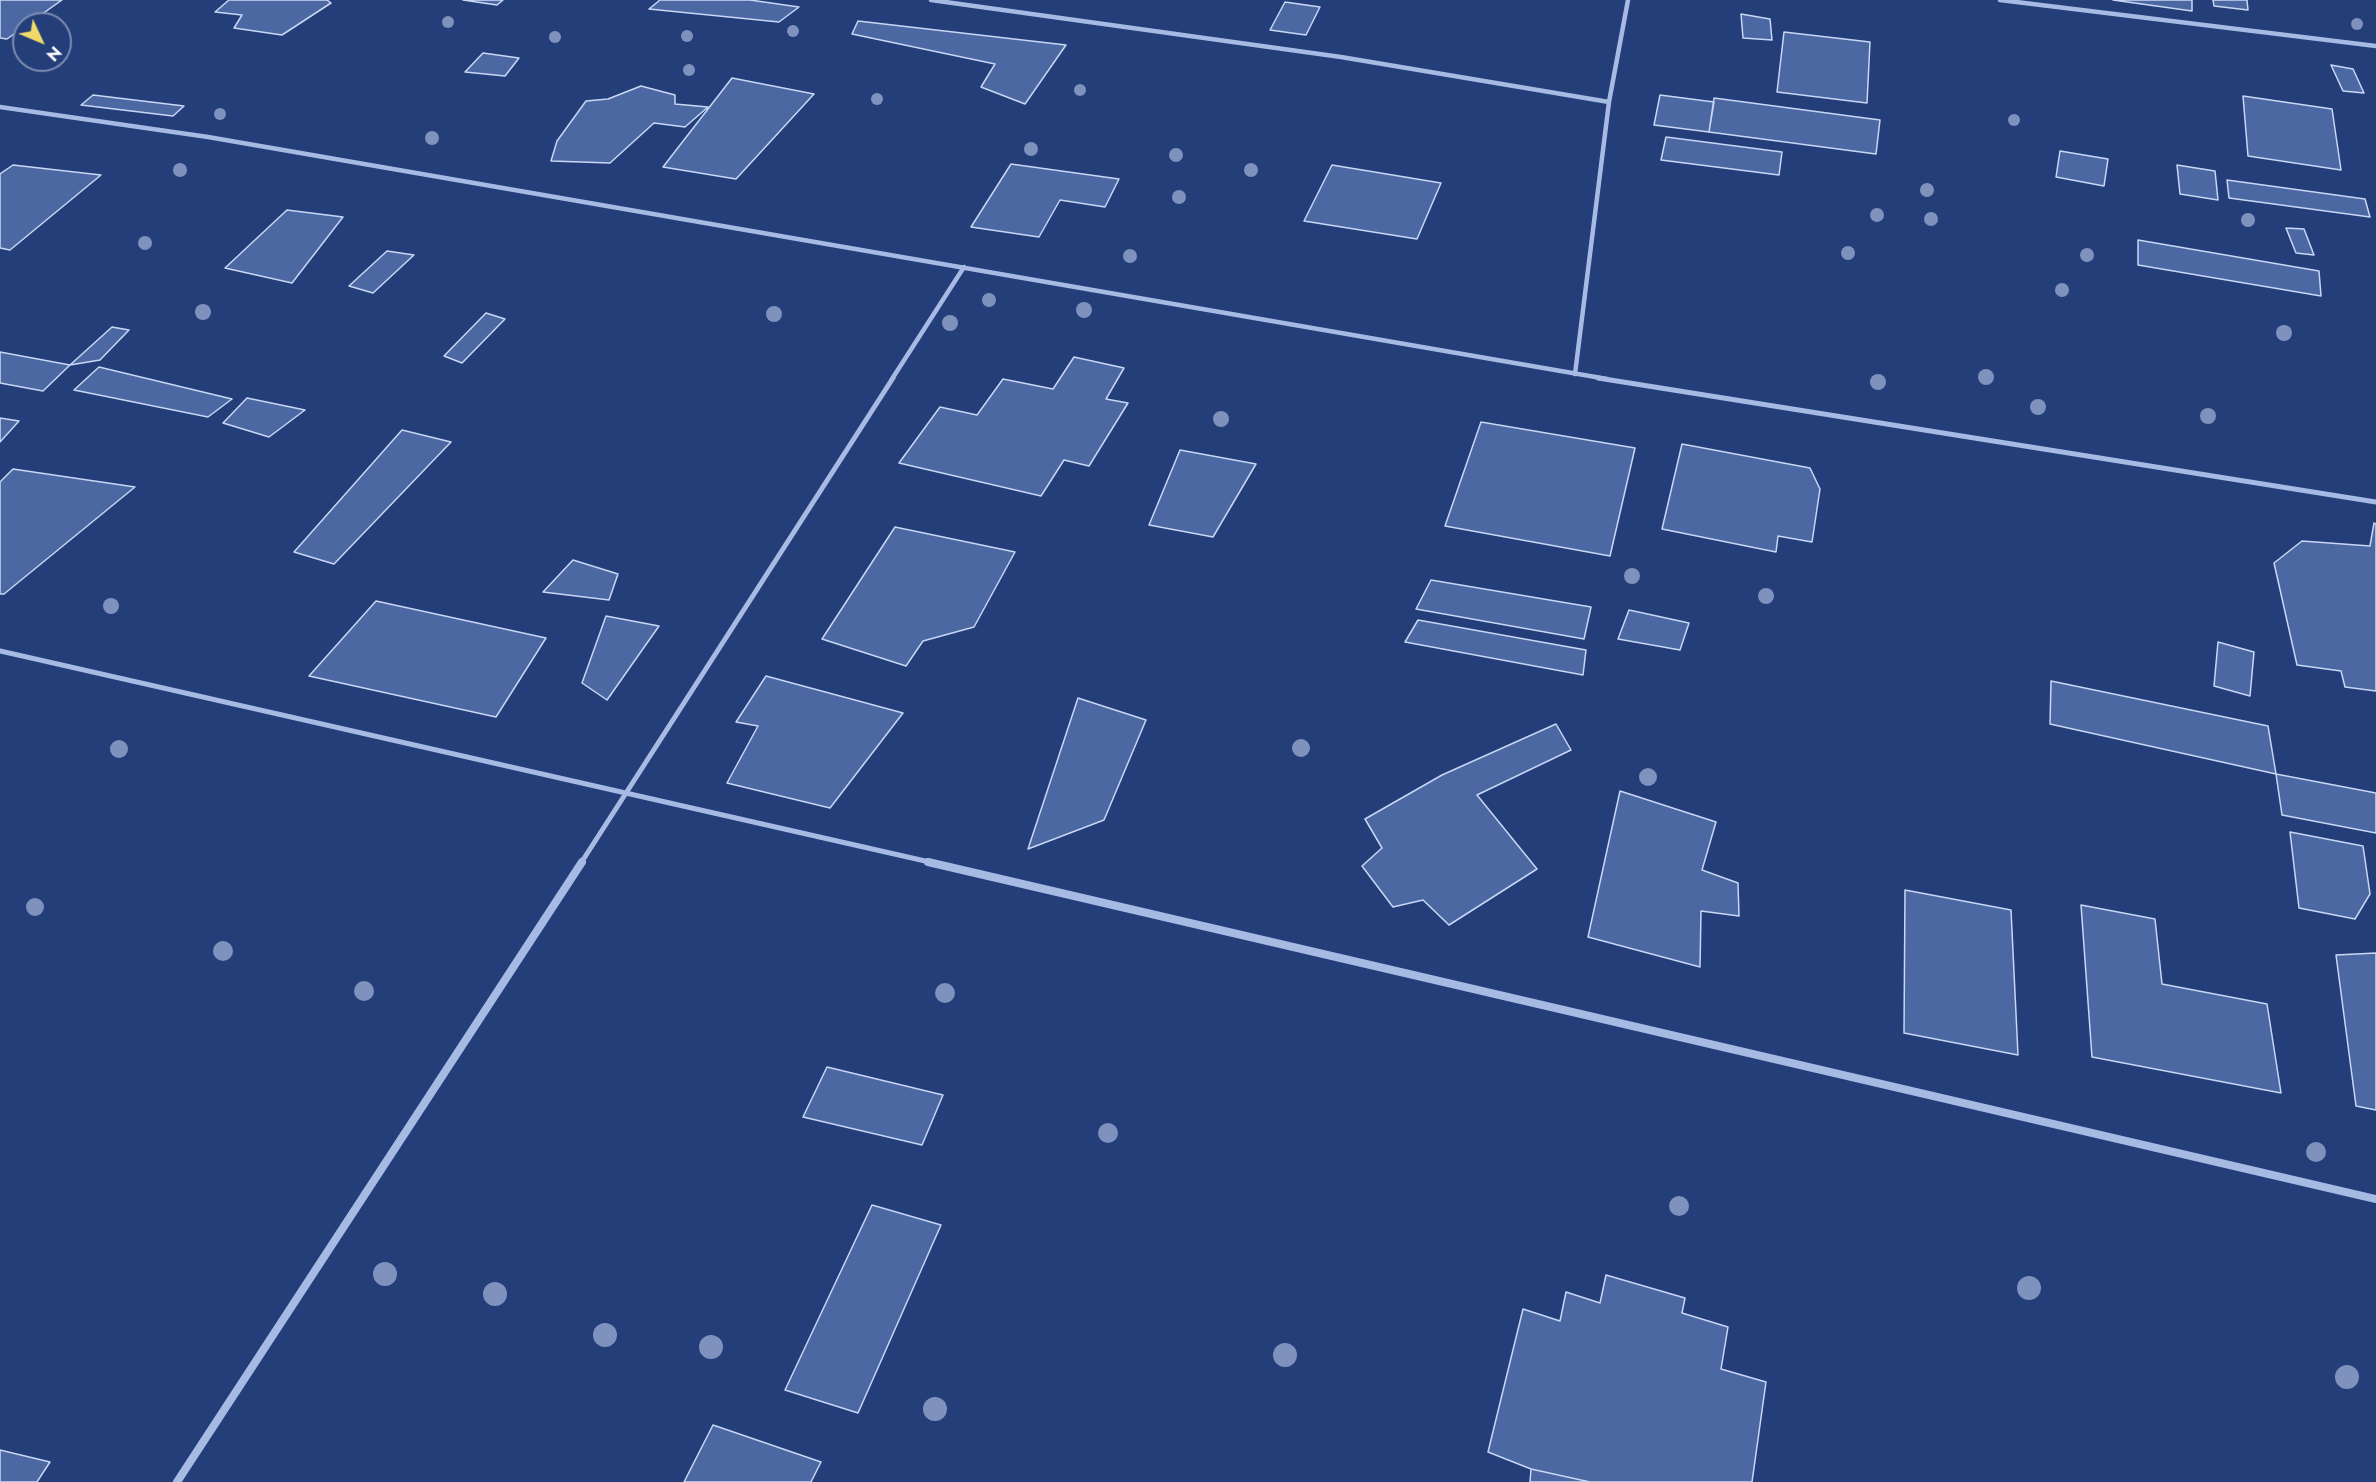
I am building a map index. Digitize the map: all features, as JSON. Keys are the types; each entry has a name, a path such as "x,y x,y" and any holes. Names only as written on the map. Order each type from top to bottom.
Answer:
{"street":[{"path":"931,0 1341,57 1609,102"},
{"path":"1575,374 1609,102 1628,0"},
{"path":"2000,0 2376,46"},
{"path":"0,107 220,139 1575,374 2376,502"},
{"path":"177,1482 628,792 964,267"},
{"path":"0,651 628,792 2376,1199"}],"building":[{"path":"0,0 62,0 45,12 12,12 12,35 7,39 0,38"},
{"path":"229,0 327,0 331,3 282,35 234,28 242,15 215,12"},
{"path":"463,0 503,0 497,5"},
{"path":"660,0 750,0 799,7 779,22 649,9"},
{"path":"2113,0 2192,0 2192,11"},
{"path":"2213,0 2247,0 2248,10 2214,6"},
{"path":"1285,2 1320,7 1306,35 1270,30"},
{"path":"1741,14 1770,19 1772,40 1743,38"},
{"path":"858,21 1066,45 1025,104 981,87 995,64 852,34"},
{"path":"1784,32 1870,42 1867,103 1777,92"},
{"path":"483,53 519,58 505,76 465,72"},
{"path":"2331,65 2353,69 2364,93 2343,91"},
{"path":"732,78 814,94 736,179 663,167"},
{"path":"641,86 675,95 675,104 708,107 685,127 654,123 610,163 551,161 557,141 586,101 608,99"},
{"path":"93,95 184,106 173,116 81,105"},
{"path":"1660,95 1714,102 1709,132 1654,125"},
{"path":"2243,96 2332,109 2341,170 2248,156"},
{"path":"1714,98 1880,120 1876,154 1709,132"},
{"path":"1666,137 1782,152 1779,175 1661,160"},
{"path":"2060,151 2108,159 2104,186 2056,177"},
{"path":"1011,164 1119,179 1105,207 1060,200 1039,237 971,227"},
{"path":"13,165 101,175 10,250 0,248 0,174"},
{"path":"1332,165 1441,183 1417,239 1304,221"},
{"path":"2177,165 2215,171 2218,200 2180,194"},
{"path":"2227,180 2365,199 2370,217 2229,198"},
{"path":"287,210 343,217 292,283 225,268"},
{"path":"2286,228 2304,229 2314,255 2296,253"},
{"path":"2138,240 2319,271 2321,296 2138,265"},
{"path":"387,251 414,255 373,293 349,286"},
{"path":"486,313 505,319 462,363 444,356"},
{"path":"112,327 129,330 100,360 70,365"},
{"path":"0,352 70,365 43,391 0,383"},
{"path":"1074,357 1124,368 1106,399 1128,403 1089,466 1064,460 1041,496 899,463 940,407 977,415 1003,379 1053,389"},
{"path":"99,367 232,399 208,417 74,390"},
{"path":"247,398 305,410 269,437 223,423"},
{"path":"0,418 19,421 0,442"},
{"path":"1481,422 1635,448 1610,556 1445,526"},
{"path":"402,430 451,442 334,564 294,552"},
{"path":"1682,444 1810,468 1820,489 1812,542 1778,536 1776,552 1662,529"},
{"path":"1180,450 1256,464 1213,537 1149,525"},
{"path":"13,469 135,487 4,594 0,594 0,482"},
{"path":"2374,523 2376,524 2376,691 2345,687 2341,671 2297,665 2274,563 2302,541 2370,546"},
{"path":"895,527 1015,552 974,627 923,641 906,666 822,639"},
{"path":"573,560 618,574 609,600 543,592"},
{"path":"1431,580 1591,607 1584,639 1416,609"},
{"path":"376,601 546,638 496,717 309,676"},
{"path":"1629,610 1689,623 1680,650 1618,639"},
{"path":"606,616 659,626 607,700 582,683"},
{"path":"1418,620 1586,650 1583,675 1405,642"},
{"path":"2218,642 2254,652 2250,696 2214,686"},
{"path":"766,676 903,713 830,808 727,783 758,726 736,722"},
{"path":"2051,681 2268,726 2276,774 2050,724"},
{"path":"1078,698 1146,720 1104,820 1028,849"},
{"path":"1556,724 1571,750 1477,795 1537,869 1449,925 1423,900 1393,907 1362,866 1382,848 1365,819 1442,775"},
{"path":"2276,774 2376,793 2376,833 2282,815"},
{"path":"1620,791 1716,822 1702,870 1738,883 1739,916 1701,911 1700,967 1588,937"},
{"path":"2290,832 2363,846 2370,894 2355,919 2299,908"},
{"path":"1905,890 2011,910 2018,1055 1904,1033"},
{"path":"2081,905 2155,919 2162,984 2267,1004 2281,1093 2092,1057"},
{"path":"2376,953 2376,1110 2356,1106 2336,955"},
{"path":"827,1067 943,1095 922,1145 803,1117"},
{"path":"872,1205 941,1225 858,1413 785,1390"},
{"path":"1606,1275 1685,1298 1682,1313 1728,1327 1721,1369 1766,1382 1752,1482 1590,1482 1531,1469 1488,1452 1523,1309 1560,1321 1566,1292 1600,1303"},
{"path":"713,1425 821,1462 811,1482 684,1482"},
{"path":"0,1450 50,1462 37,1482 0,1482"},
{"path":"1531,1469 1590,1482 1530,1482"}]}
